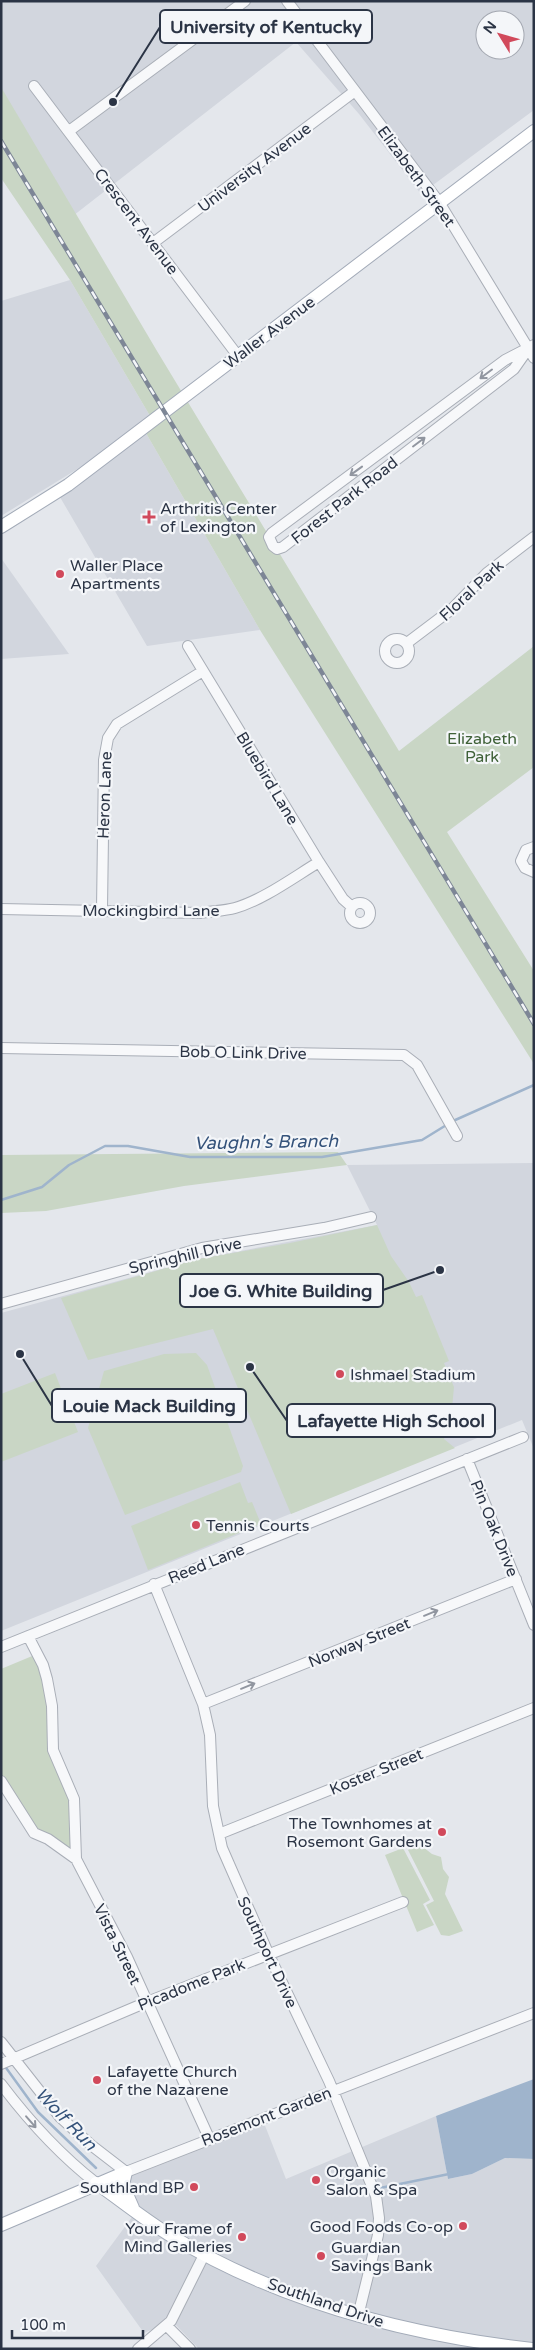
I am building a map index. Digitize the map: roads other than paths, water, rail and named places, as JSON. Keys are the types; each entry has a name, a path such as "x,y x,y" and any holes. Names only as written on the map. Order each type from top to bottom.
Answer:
{"main road":[{"name":"Waller Avenue","path":"1,528 68,485 534,131"},
{"name":"Rosemont Garden","path":"1,2225 96,2183 126,2172"},
{"path":"126,2172 123,2185 135,2212"},
{"name":"Southland Drive","path":"96,2183 135,2212 204,2255 299,2296 358,2316 437,2335 532,2349"}],"street":[{"path":"69,131 245,1"},
{"name":"Elizabeth Street","path":"287,1 439,202 532,351"},
{"name":"Crescent Avenue","path":"34,86 238,356"},
{"name":"University Avenue","path":"154,244 355,91"},
{"name":"Forest Park Road","path":"532,351 514,369 283,547 277,549 273,546 269,537 272,533 505,360 532,351"},
{"path":"390,446 399,457"},
{"name":"Floral Park","path":"407,643 452,609 487,573 534,537"},
{"name":"Bluebird Lane","path":"188,646 342,899 352,907"},
{"name":"Heron Lane","path":"102,910 104,760 108,738 123,719 203,671"},
{"path":"534,847 526,850 521,861 525,868 534,872"},
{"name":"Mockingbird Lane","path":"1,909 200,912 236,908 319,862"},
{"name":"Bob O Link Drive","path":"1,1048 404,1055 417,1064 457,1136"},
{"name":"Springhill Drive","path":"1,1304 202,1248 324,1228 371,1217"},
{"name":"Reed Lane","path":"1,1646 523,1437"},
{"name":"Pin Oak Drive","path":"467,1459 534,1625"},
{"name":"Norway Street","path":"203,1704 516,1579"},
{"name":"Southport Drive","path":"154,1584 203,1704 210,1735 213,1806 227,1862 333,2091 372,2183 378,2203 377,2240 358,2316"},
{"path":"28,1636 43,1665 47,1679 52,1706 54,1750 74,1799 76,1859"},
{"name":"Koster Street","path":"219,1834 534,1708"},
{"path":"1,1780 34,1833 48,1839 76,1859"},
{"name":"Vista Street","path":"76,1859 127,1957 209,2138"},
{"name":"Picadome Park","path":"8,2061 268,1953 403,1902"},
{"name":"Rosemont Garden","path":"126,2172 209,2138 534,2014"},
{"path":"1,2042 8,2061 74,2131 126,2172"},
{"path":"1,2084 27,2118 48,2141 96,2183"},
{"path":"138,2349 167,2326 176,2314 204,2255"},
{"path":"167,2326 190,2349"}],"water":[{"path":"534,2079 534,2159 505,2158 472,2174 448,2179 436,2116"}],"waterway":[{"name":"Vaughn's Branch","path":"453,1121 534,1085"},
{"name":"Vaughn's Branch","path":"1,1200 42,1187 69,1165 105,1146 128,1146 190,1157 322,1157 422,1140 448,1124"},
{"name":"Wolf Run","path":"4,2065 38,2112 96,2168"},
{"name":"Wolf Run","path":"380,2188 449,2174"},
{"name":"Wolf Run","path":"140,2191 150,2191"}],"railway":[{"path":"1,141 534,1024"}],"place":[{"name":"University of Kentucky","path":"113,102"},
{"name":"Arthritis Center of Lexington","path":"149,517"},
{"name":"Waller Place Apartments","path":"60,574"},
{"name":"Joe G. White Building","path":"440,1270"},
{"name":"Louie Mack Building","path":"20,1354"},
{"name":"Lafayette High School","path":"250,1367"},
{"name":"Ishmael Stadium","path":"340,1374"},
{"name":"Tennis Courts","path":"196,1525"},
{"name":"The Townhomes at Rosemont Gardens","path":"442,1832"},
{"name":"Lafayette Church of the Nazarene","path":"97,2080"},
{"name":"Organic Salon & Spa","path":"316,2180"},
{"name":"Southland BP","path":"194,2187"},
{"name":"Good Foods Co-op","path":"463,2226"},
{"name":"Your Frame of Mind Galleries","path":"242,2237"},
{"name":"Guardian Savings Bank","path":"321,2256"}],"park label":[{"name":"Elizabeth Park","path":"482,747"}]}
